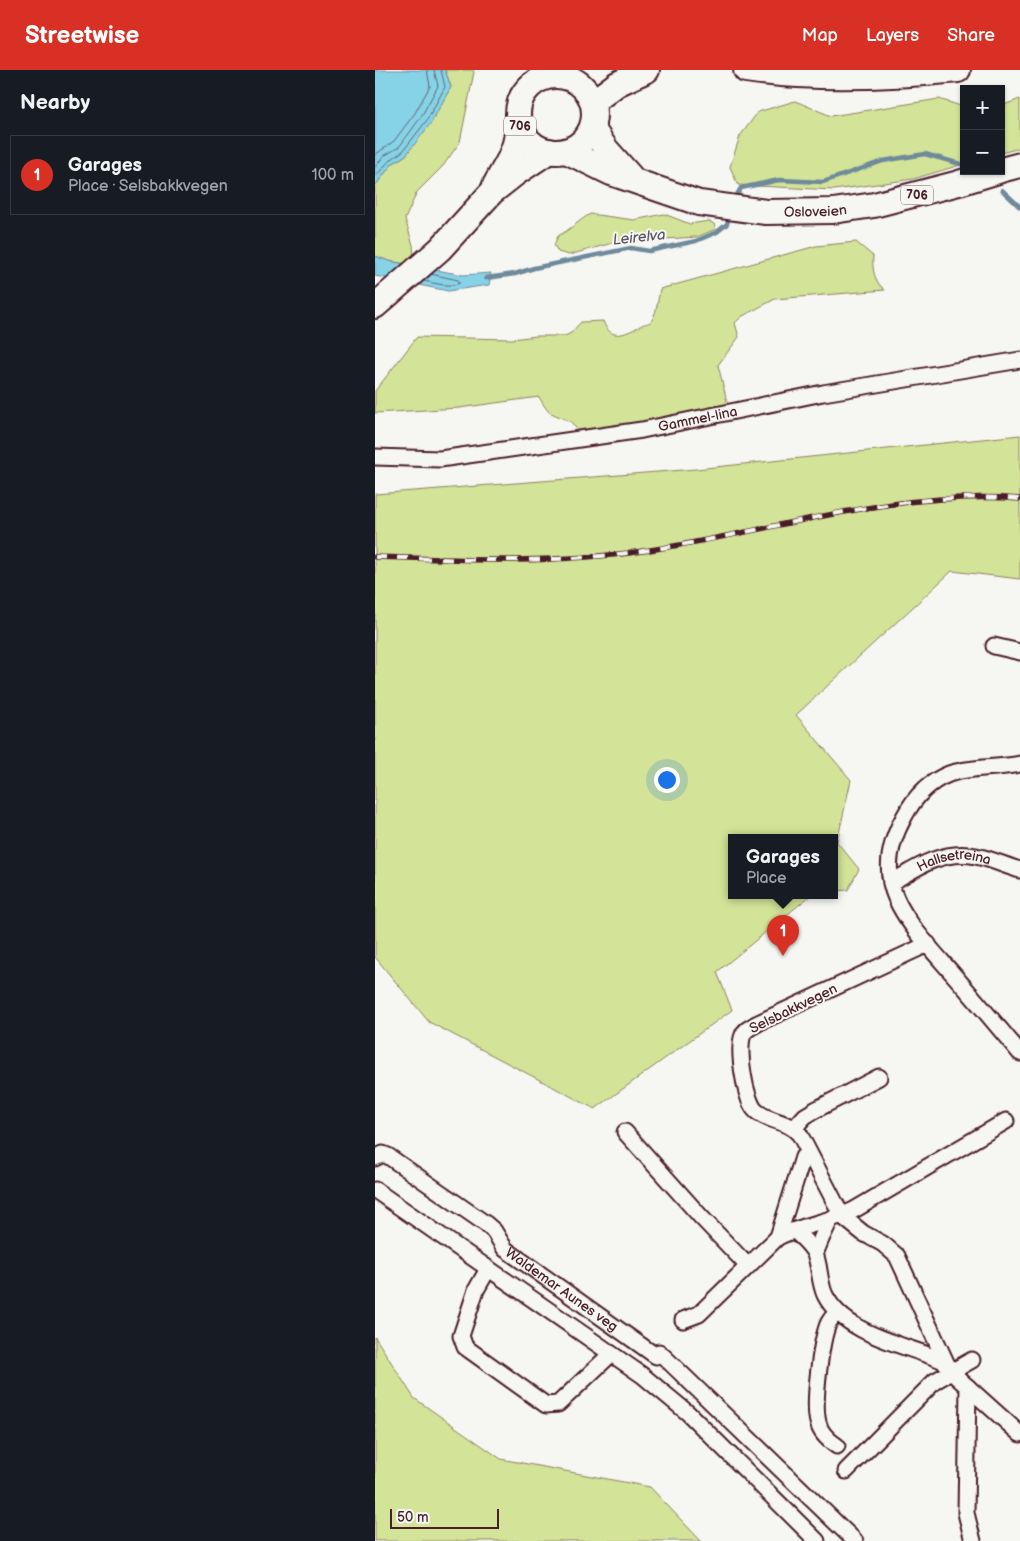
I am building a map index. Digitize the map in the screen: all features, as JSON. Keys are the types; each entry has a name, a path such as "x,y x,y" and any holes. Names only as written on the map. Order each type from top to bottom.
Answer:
{"highway":[{"path":"592,128 593,102 617,84 647,70"},
{"path":"745,70 772,74 863,76 911,75 958,70"},
{"name":"706","path":"492,192 510,158 519,124 520,104 530,87 544,78 563,73 577,82 593,102"},
{"name":"706","path":"519,124 529,141 537,147 557,151"},
{"name":"706","path":"375,306 418,270 492,192 516,173 557,151 575,148 583,142 592,128"},
{"name":"Osloveien","path":"592,128 606,149 632,179"},
{"name":"Osloveien","path":"557,151 661,191 699,203 766,212 833,211 874,205 987,175"},
{"name":"Osloveien","path":"1005,170 1020,165"}],"street":[{"name":"Gammel-lina","path":"375,457 440,459 642,430 823,393 1020,360"},
{"path":"994,646 1020,652"},
{"path":"1020,764 1002,768 967,770 949,774 932,782 919,794 897,829 889,858 891,883 895,897 903,912 1020,1053"},
{"name":"Hallsetreina","path":"891,883 921,864 947,854 975,855 1020,870"},
{"name":"Selsbakkvegen","path":"795,1127 765,1117 753,1108 748,1098 742,1058 743,1035 746,1030 928,944"},
{"path":"879,1077 815,1110 805,1116 795,1127 808,1152 836,1218 883,1244 897,1256 947,1366"},
{"path":"683,1320 699,1314 778,1237 836,1218 1006,1121"},
{"path":"625,1132 748,1266"},
{"path":"778,1237 803,1156 808,1152"},
{"name":"Waldemar Aunes veg","path":"375,1158 383,1154 388,1156 478,1218 494,1230 505,1249 658,1354 855,1541"},
{"name":"Waldemar Aunes veg","path":"375,1190 641,1375 688,1413 817,1541"},
{"path":"815,1254 822,1237 836,1218"},
{"path":"795,1231 815,1254 824,1293 837,1313 851,1324 947,1366 1020,1434"},
{"name":"Waldemar Aunes veg","path":"488,1269 476,1290 461,1336 465,1347 547,1405 559,1404 611,1354"},
{"path":"837,1313 828,1323 819,1367 816,1404 818,1423 822,1432 828,1440 837,1446"},
{"path":"846,1471 935,1381 947,1366 971,1360"},
{"path":"968,1387 966,1513 973,1541"}],"green space":[{"path":"445,70 473,70 474,72 460,142 443,166 417,192 405,219 413,245 414,258 406,264 389,261 375,256 375,186 392,164 406,155 451,87"},
{"path":"939,99 960,106 960,165 913,179 834,190 738,185 730,167 740,136 758,112 795,101 831,116"},
{"path":"1020,99 1020,148 1005,152 1005,130 1005,105"},
{"path":"590,214 634,220 664,214 690,224 709,221 714,224 716,229 697,237 616,242 569,255 558,252 554,245 558,236"},
{"path":"856,242 873,256 875,275 878,283 885,290 775,299 741,317 735,323 739,337 718,365 728,405 587,434 579,432 571,422 549,412 539,397 459,408 375,413 375,391 417,337 512,339 537,336 565,336 571,333 581,322 603,321 610,332 615,334 625,333 651,321 656,309 660,289 816,246"},
{"path":"1020,435 1020,579 952,571 796,715 851,780 838,838 838,834 728,834 728,899 806,899 717,972 732,1010 595,1109 429,1022 375,957 375,494 696,469"},
{"path":"838,843 859,869 848,890 838,891"},
{"path":"375,1337 414,1398 501,1459 650,1487 701,1541 375,1541"}],"water":[{"path":"375,70 445,70 451,87 431,123 406,155 392,164 375,186"},
{"path":"375,256 389,261 463,275 491,273 489,285 448,291 375,276"}],"waterway":[{"name":"Leirelva","path":"734,200 741,188 779,180 823,182 883,161 925,154 960,164"},
{"name":"Leirelva","path":"1002,190 1020,207"},
{"name":"Leirelva","path":"486,278 515,274 534,268 631,248 649,251 696,241 717,232 727,224 729,215"}],"railway":[{"path":"375,557 509,560 610,555 690,543 877,506 925,500 972,498 1020,499"}],"place":[{"name":"Garages","path":"783,956"}]}
